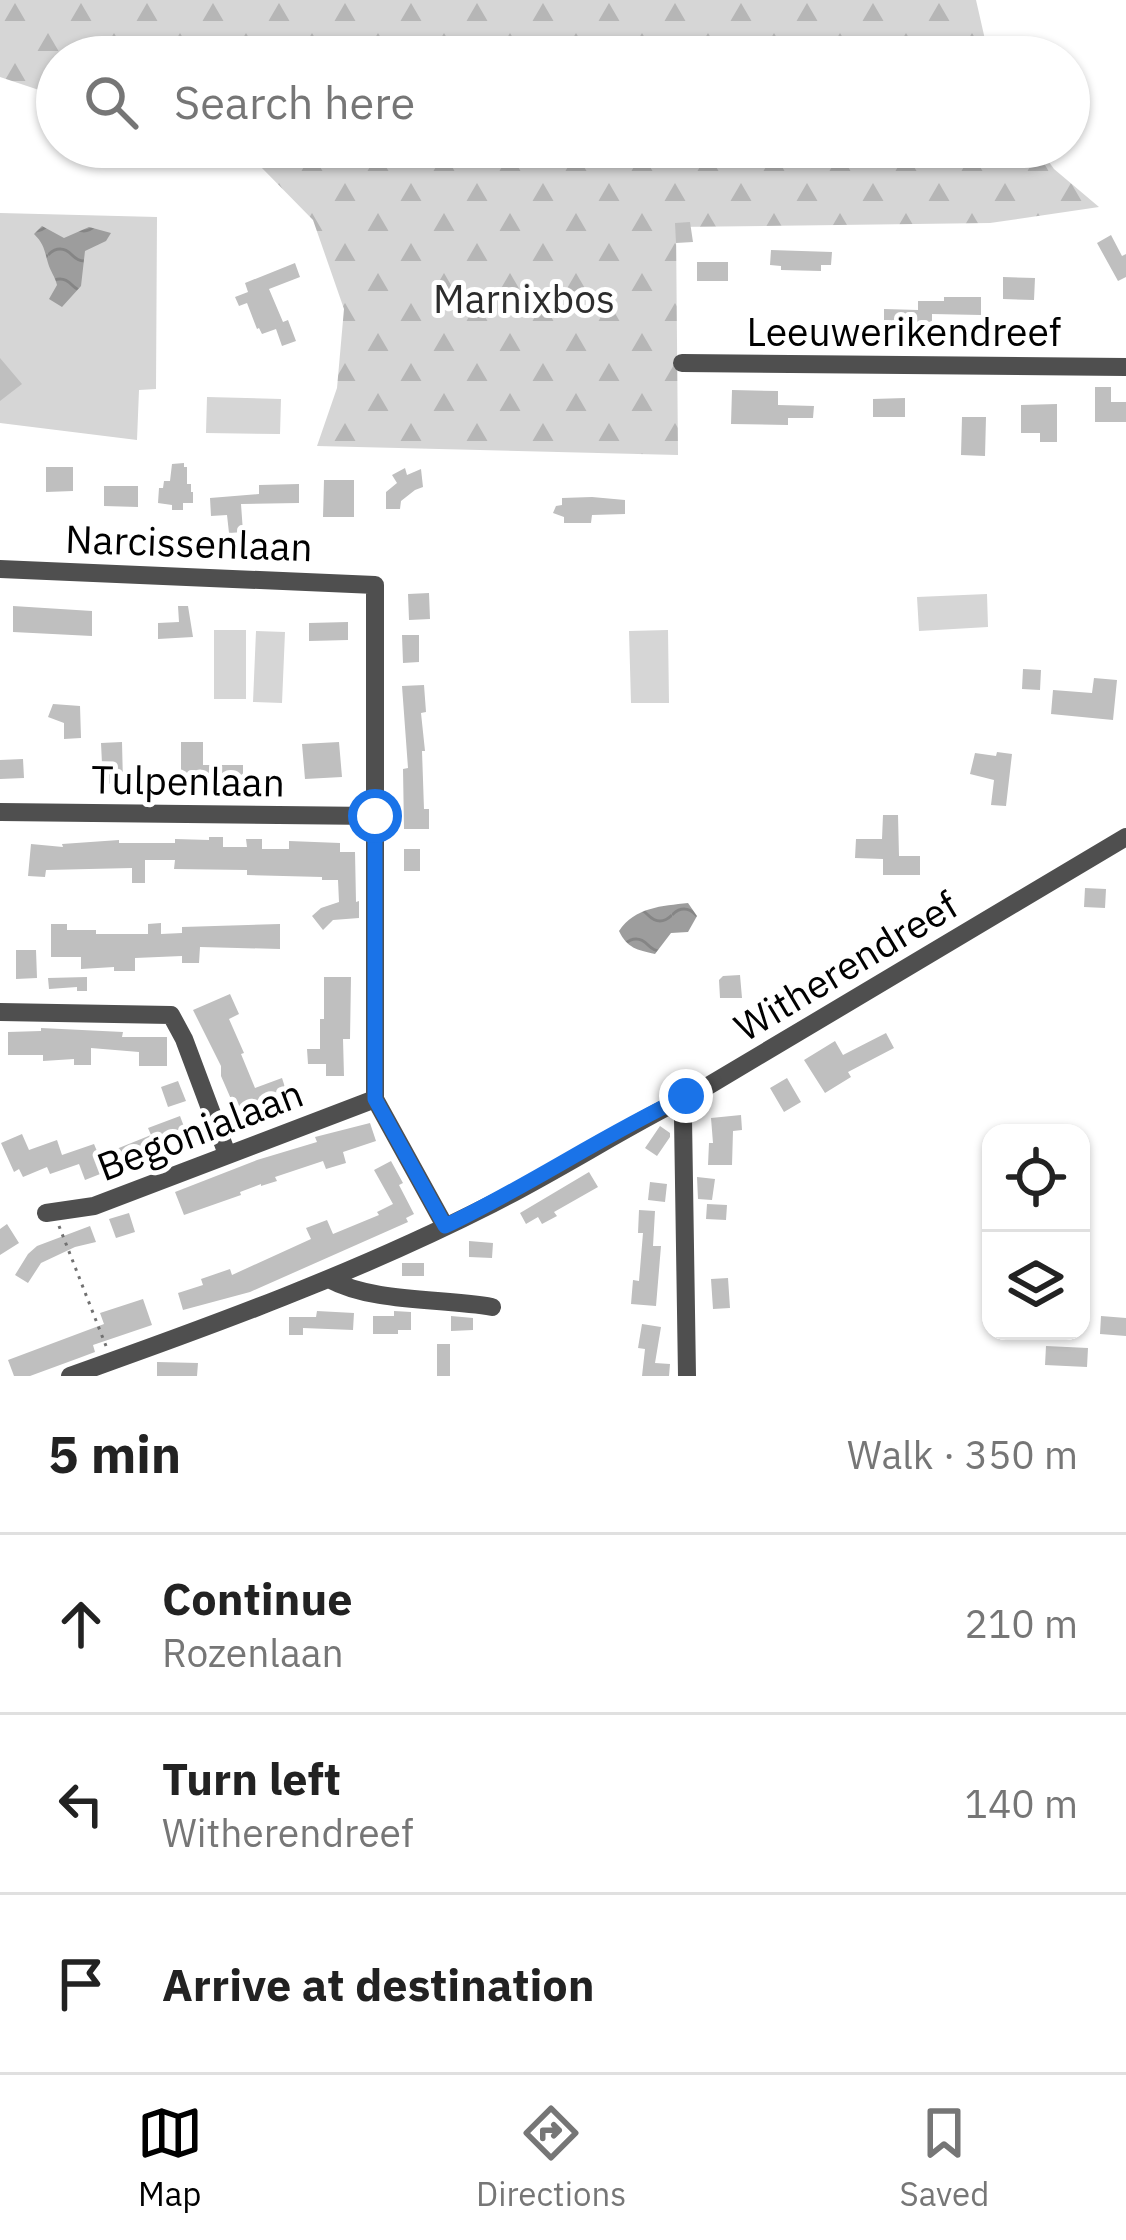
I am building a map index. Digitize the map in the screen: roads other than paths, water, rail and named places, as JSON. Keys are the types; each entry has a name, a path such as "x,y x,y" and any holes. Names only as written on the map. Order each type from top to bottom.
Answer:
{"street":[{"name":"Leeuwerikendreef","path":"682,363 1126,367"},
{"name":"Narcissenlaan","path":"0,569 375,585 375,816"},
{"name":"Tulpenlaan","path":"0,812 375,816"},
{"path":"375,816 375,1099 445,1226"},
{"name":"Witherendreef","path":"70,1376 329,1280 494,1203 708,1086 1126,837"},
{"path":"0,1012 171,1015 227,1154"},
{"name":"Begonialaan","path":"50,1213 94,1206 375,1099"},
{"path":"676,1101 683,1118 687,1376"},
{"path":"329,1280 347,1289 384,1296 486,1305 480,1328"}],"water":[{"path":"42,226 64,238 89,227 111,233 106,241 85,251 81,286 62,307 49,299 57,285 34,234"},
{"path":"688,903 697,916 688,932 671,933 655,954 633,947 619,931 641,912"}],"park label":[{"name":"Marnixbos","path":"524,299"}]}
